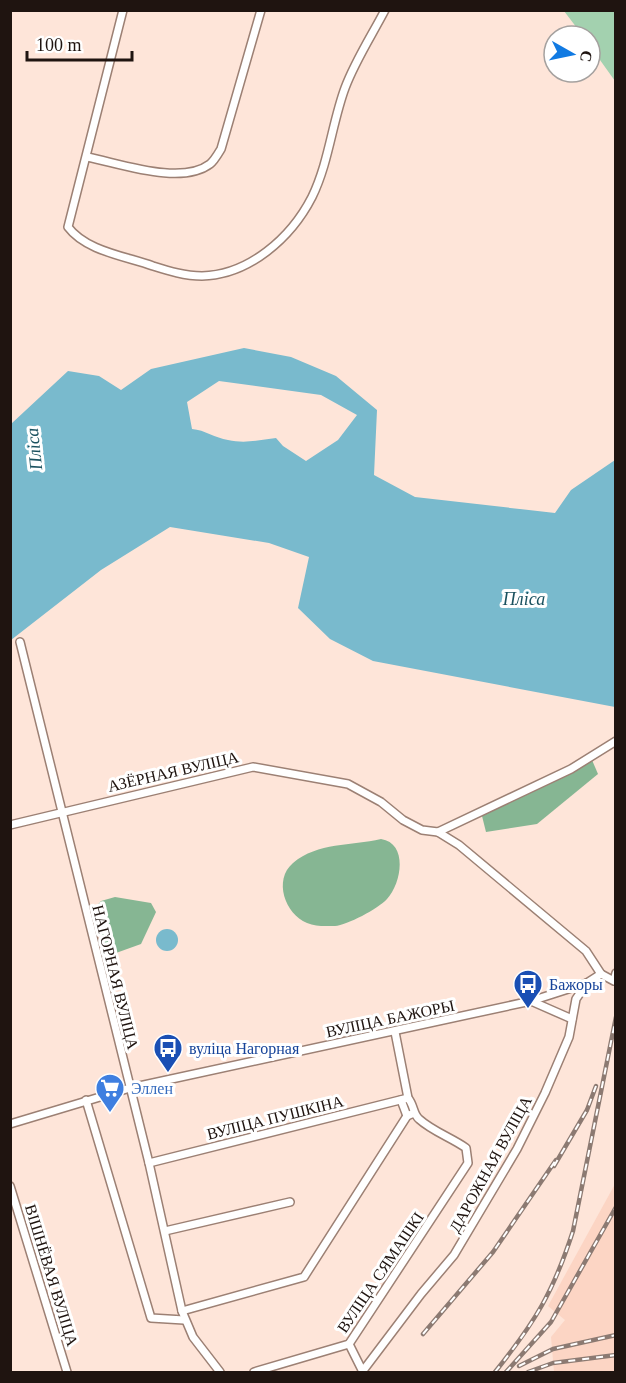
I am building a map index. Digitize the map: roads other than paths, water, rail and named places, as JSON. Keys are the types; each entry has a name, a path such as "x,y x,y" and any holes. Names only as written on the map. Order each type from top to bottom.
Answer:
{"street":[{"path":"123,10 68,227 77,239 177,274 203,276 240,267 266,253 291,229 312,197 328,150 345,87 385,11"},
{"path":"87,157 172,174 192,172 210,164 221,149 261,10"},
{"name":"НАГОРНАЯ ВУЛІЦА","path":"20,642 149,1163 184,1320 220,1372"},
{"path":"438,832 571,770 615,741"},
{"name":"АЗЁРНАЯ ВУЛІЦА","path":"10,825 60,811 253,767 348,784 381,802 403,820 422,830 438,832 459,845 586,951 601,974"},
{"path":"587,983 601,974 615,978"},
{"name":"ВУЛІЦА БАЖОРЫ","path":"10,1124 130,1088 531,1001 587,983"},
{"name":"ДАРОЖНАЯ ВУЛІЦА","path":"363,1372 460,1245 517,1149 546,1093 569,1037 576,999 587,983"},
{"path":"531,1001 572,1019"},
{"path":"182,1311 304,1277 411,1115 405,1099 395,1032"},
{"name":"ВУЛІЦА ПУШКІНА","path":"149,1163 405,1099"},
{"path":"86,1100 151,1318 184,1320"},
{"name":"ВУЛІЦА СЯМАШКІ","path":"254,1372 349,1344 468,1163 466,1148 411,1115"},
{"name":"ВІШНЁВАЯ ВУЛІЦА","path":"10,1186 67,1372"},
{"path":"165,1231 290,1202"},
{"path":"349,1344 363,1372"}],"water":[{"name":"Пліса","path":"244,348 291,357 336,376 377,410 374,475 415,497 555,513 571,490 615,460 615,707 373,661 330,639 298,608 309,557 269,543 170,527 101,570 11,640 11,424 68,371 99,376 121,390 151,369","holes":["219,381 321,395 357,415 338,440 306,461 283,446 276,438 240,442 192,429 187,402"]},
{"path":"163,929 171,929 178,936 178,944 171,951 163,951 156,944 156,936"}],"railway":[{"path":"495,1372 542,1306 566,1253 573,1231 616,1017"},
{"path":"554,1166 587,1110 596,1086"},
{"path":"423,1334 493,1252 556,1160"},
{"path":"506,1372 551,1322 616,1207"},
{"path":"519,1366 553,1349 616,1335"},
{"path":"528,1372 553,1363 616,1355"}],"place":[{"name":"Бажоры","path":"528,1010"},
{"name":"вуліца Нагорная","path":"168,1074"},
{"name":"Эллен","path":"110,1114"}]}
